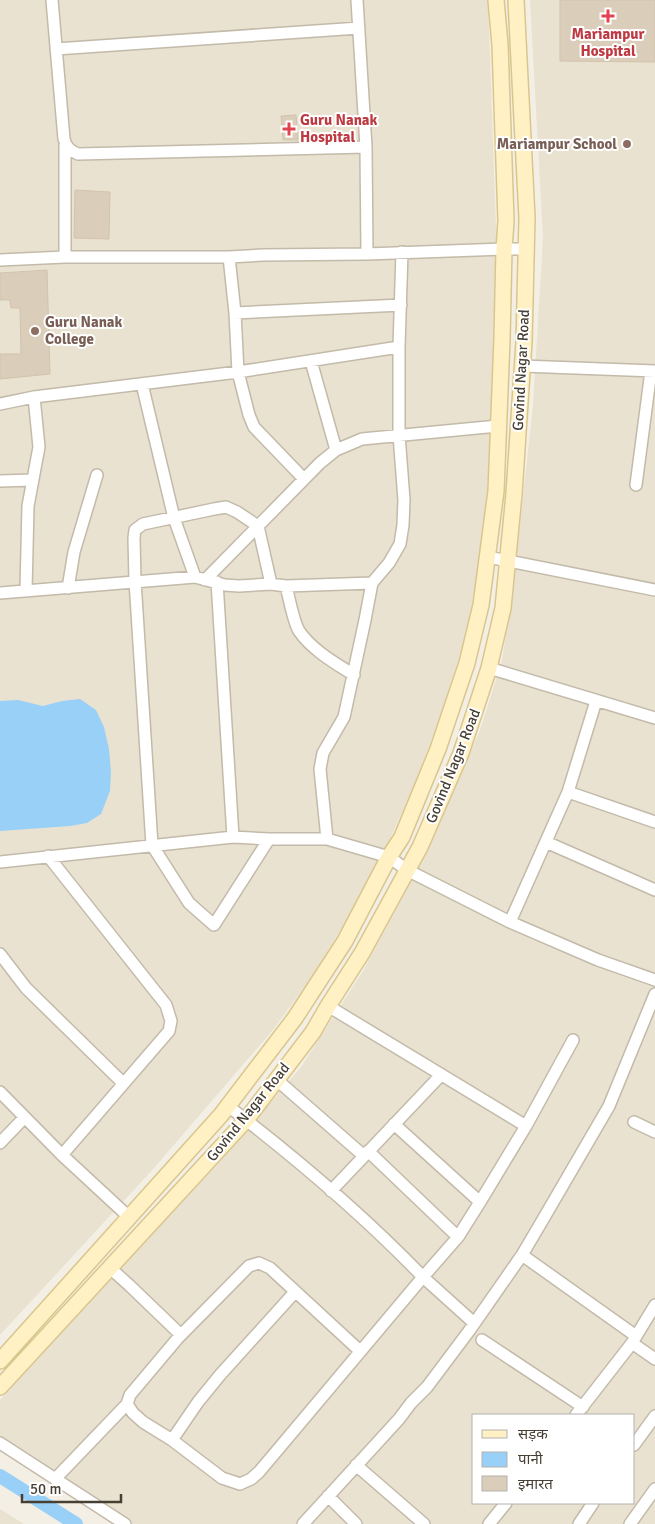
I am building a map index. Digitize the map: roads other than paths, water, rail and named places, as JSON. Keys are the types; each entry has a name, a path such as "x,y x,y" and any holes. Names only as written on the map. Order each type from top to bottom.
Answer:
{"main road":[{"name":"Govind Nagar Road","path":"0,1361 228,1106 295,1018 345,941 389,856 402,837 438,749 467,663 481,605 496,491 506,221 500,46 496,0"},
{"name":"Govind Nagar Road","path":"0,1386 246,1120 313,1032 362,953 420,846 461,753 489,668 503,608 514,494 527,249 516,0"}],"street":[{"path":"52,0 65,145 65,258"},
{"path":"357,0 366,147 367,254"},
{"path":"56,49 358,28"},
{"path":"65,145 71,151 78,154 366,147"},
{"path":"0,260 229,257 367,254 504,248 527,249"},
{"path":"328,839 320,769 323,753 344,717 372,583 389,563 400,544 403,526 404,500 399,435 402,252"},
{"path":"229,257 235,313 238,372 249,415 254,426 304,479"},
{"path":"235,313 401,305"},
{"path":"0,404 34,397 238,372 399,347"},
{"path":"311,361 336,450"},
{"path":"522,366 653,371 636,485"},
{"path":"142,384 174,518 205,580 233,837"},
{"path":"26,591 26,528 28,506 39,447 34,397"},
{"path":"205,580 320,463 336,450 362,439 498,426"},
{"path":"68,588 74,552 97,475"},
{"path":"0,481 33,480"},
{"path":"269,839 214,925 189,903 152,845 135,581 135,530 143,524 226,507 258,526 271,584"},
{"path":"488,557 655,590"},
{"path":"0,593 135,581 205,580 239,586 372,583"},
{"path":"286,586 298,630 327,657 354,675"},
{"path":"489,668 655,718"},
{"path":"510,922 568,792 596,701"},
{"path":"568,792 655,822"},
{"path":"0,862 233,837 328,839 389,856 407,870 510,922 598,960 655,980"},
{"path":"546,842 655,890"},
{"path":"48,856 166,1005 171,1021 169,1031 62,1155"},
{"path":"0,954 26,988 123,1083"},
{"path":"302,1524 427,1387 522,1255 609,1106 655,994"},
{"path":"328,1006 526,1126"},
{"path":"128,1404 133,1413 143,1422 172,1440 222,1478 240,1484 251,1479 317,1404 458,1236 526,1126 573,1040"},
{"path":"331,1191 441,1075"},
{"path":"277,1080 366,1153 458,1236"},
{"path":"0,1092 62,1155 129,1217"},
{"path":"228,1106 331,1191 474,1323"},
{"path":"0,1143 24,1118"},
{"path":"634,1122 655,1132"},
{"path":"394,1124 480,1202"},
{"path":"522,1255 634,1340 655,1359"},
{"path":"56,1479 128,1404 130,1395 181,1335 249,1266 259,1263 270,1268 360,1351"},
{"path":"110,1268 181,1335"},
{"path":"172,1440 198,1402 220,1375 295,1292"},
{"path":"482,1340 579,1411 634,1340 655,1305"},
{"path":"635,1444 655,1416"},
{"path":"0,1443 125,1524"},
{"path":"356,1466 424,1524"},
{"path":"630,1524 655,1489"},
{"path":"328,1496 356,1524"},
{"path":"505,1504 492,1520 505,1524"},
{"path":"579,1524 592,1504"}],"water":[{"path":"80,699 96,710 104,727 109,749 110,791 101,814 87,823 70,826 0,831 0,701 18,700 43,706"}],"waterway":[{"path":"0,1476 76,1524"}],"place":[{"name":"Mariampur Hospital","path":"608,16"},
{"name":"Guru Nanak Hospital","path":"289,129"},
{"name":"Mariampur School","path":"627,144"},
{"name":"Guru Nanak College","path":"35,331"}]}
